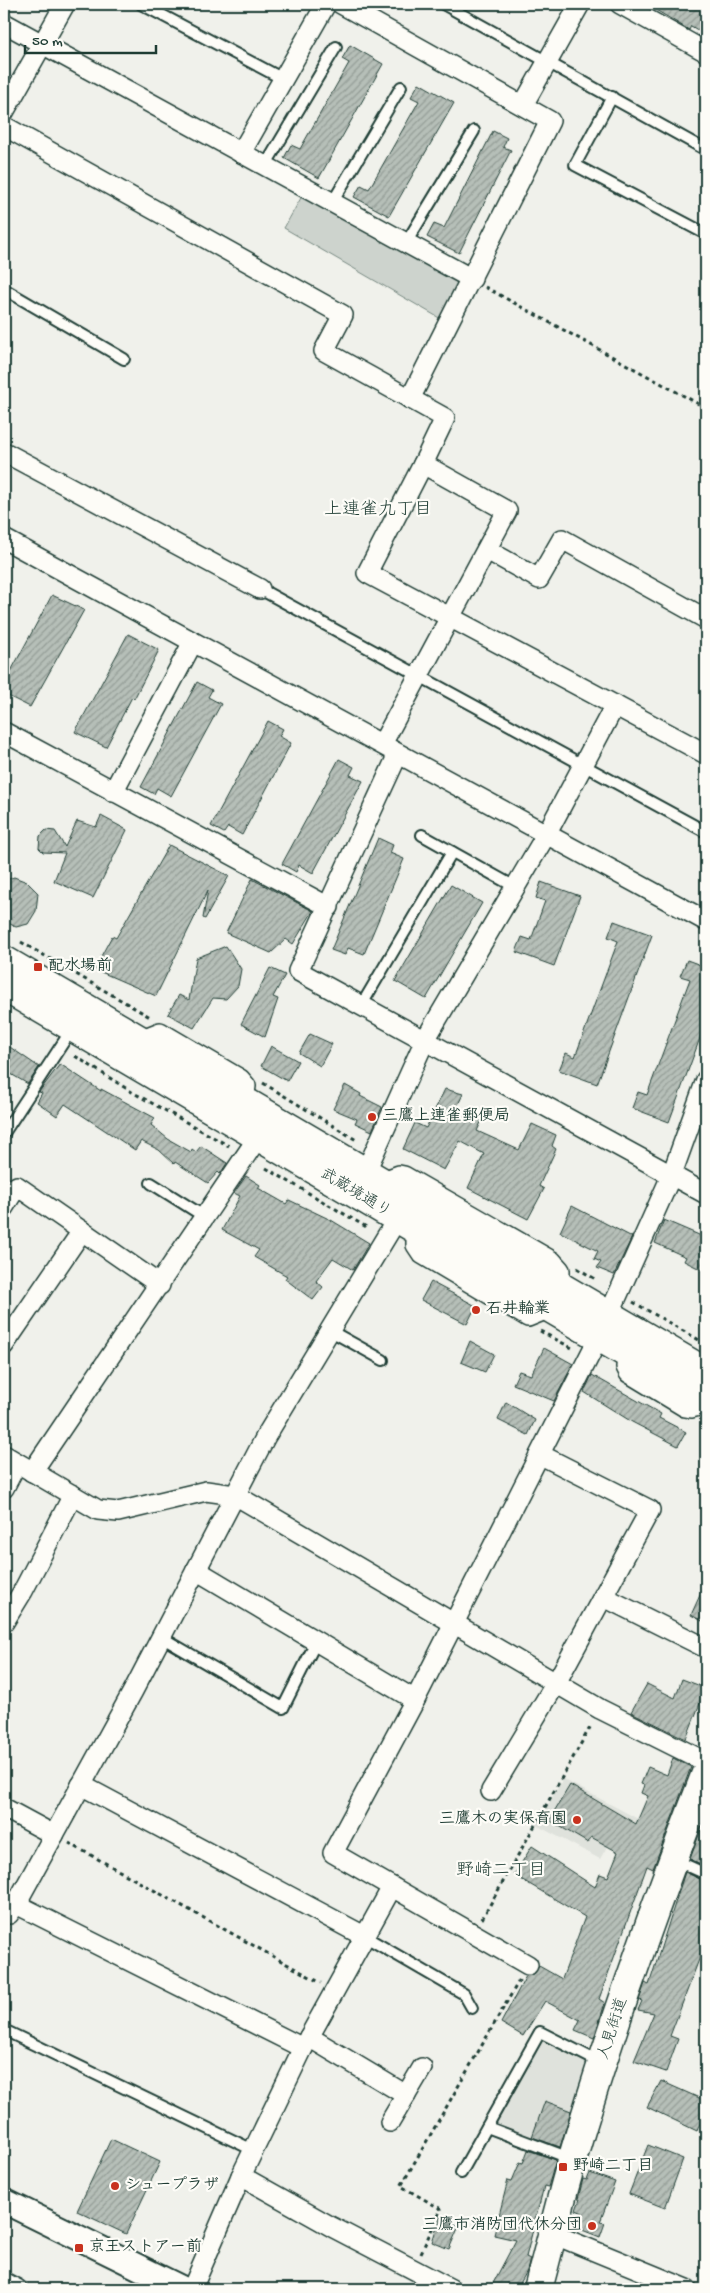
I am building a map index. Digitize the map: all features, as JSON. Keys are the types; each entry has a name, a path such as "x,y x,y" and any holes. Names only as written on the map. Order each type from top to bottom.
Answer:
{"main road":[{"path":"8,972 10,969 7,972 8,976 33,992 66,1032"},
{"name":"武蔵境通り","path":"8,972 140,1040 244,1101 255,1135"},
{"name":"武蔵境通り","path":"66,1032 255,1135 407,1224 555,1297"},
{"name":"武蔵境通り","path":"255,1135 373,1177 555,1297 604,1327 706,1372"},
{"name":"武蔵境通り","path":"604,1327 627,1353 706,1400"},
{"name":"人見街道","path":"538,2289 572,2159 602,2064 673,1859 706,1773"}],"street":[{"path":"4,112 65,4"},
{"path":"241,153 326,4"},
{"path":"341,4 550,120 472,279 410,399"},
{"path":"523,105 580,4"},
{"path":"620,4 706,52"},
{"path":"4,23 472,279"},
{"path":"4,126 343,315 324,351 445,418 367,572 706,754"},
{"path":"4,452 260,589"},
{"path":"423,464 507,511 420,674 329,907 298,971 706,1194"},
{"path":"487,550 539,579 562,539 706,619"},
{"path":"4,540 706,921"},
{"path":"113,792 193,642"},
{"path":"373,1177 425,1040 546,834 615,705"},
{"path":"4,732 329,907"},
{"path":"528,1966 333,1853 415,1700 541,1455 604,1327 672,1174 706,1080"},
{"path":"4,1488 18,1463 160,1285 255,1135"},
{"path":"4,1207 18,1186 160,1285"},
{"path":"406,2095 306,2042 10,1909 54,1835 162,1638 266,1436 329,1330 407,1224"},
{"path":"4,1345 82,1231"},
{"path":"627,1353 626,1367 633,1377 685,1407 691,1408 706,1404"},
{"path":"491,1791 556,1683 650,1510 541,1455"},
{"path":"18,1463 98,1510 118,1512 206,1491 235,1495 600,1709 706,1762"},
{"path":"4,1622 23,1592 73,1495"},
{"path":"196,1570 415,1700"},
{"path":"604,1597 706,1648"},
{"path":"81,1785 364,1936"},
{"path":"4,1808 54,1835"},
{"path":"192,2289 253,2150 306,2042 392,1887"},
{"path":"390,2122 422,2068"},
{"path":"241,2176 332,2227 451,2289"},
{"path":"4,2201 183,2289"},
{"path":"553,2234 687,2289"},
{"path":"4,2282 17,2289"}],"lane":[{"path":"141,4 283,79"},
{"path":"443,4 706,150"},
{"path":"265,166 336,47"},
{"path":"332,203 401,87"},
{"path":"612,97 575,164 706,234"},
{"path":"406,243 474,131"},
{"path":"4,289 124,359"},
{"path":"260,589 420,674 583,766 706,832"},
{"path":"422,835 515,888"},
{"path":"361,1006 452,852"},
{"path":"4,1133 66,1032"},
{"path":"151,1183 204,1217"},
{"path":"329,1330 383,1360"},
{"path":"162,1638 283,1708 316,1642"},
{"path":"673,1859 706,1874"},
{"path":"364,1936 464,1994 472,2008"},
{"path":"4,2030 253,2150"},
{"path":"461,2173 540,2032 602,2064"},
{"path":"487,2127 572,2159"}],"path":[{"path":"472,279 706,408"},
{"path":"66,1032 80,1060 216,1141 255,1135"},
{"path":"474,1933 600,1709"},
{"path":"54,1835 335,1991"},
{"path":"414,2269 441,2209 401,2186 528,1966"}],"shaded area":[{"path":"306,189 472,279 448,323 284,228"},
{"path":"563,1779 670,1836 664,1853 617,1829 600,1859 536,1825"},
{"path":"543,2042 592,2062 564,2152 497,2127 495,2121"}],"building":[{"path":"646,4 698,4 706,9 706,35 691,26 689,30"},
{"path":"350,45 383,64 319,178 284,158 291,145 300,149 349,63 342,59"},
{"path":"419,83 454,103 389,216 354,197 361,185 369,189 419,101 411,97"},
{"path":"493,131 507,138 503,147 511,150 459,253 427,237 434,224 444,228"},
{"path":"52,595 84,610 30,707 4,694 4,684"},
{"path":"128,634 159,650 134,699 132,697 106,747 75,732"},
{"path":"197,682 212,690 208,697 221,704 171,796 157,788 154,794 141,787"},
{"path":"268,721 283,729 279,736 291,743 242,835 228,827 224,833 211,826"},
{"path":"339,759 354,767 350,775 363,781 313,873 299,865 296,872 282,864"},
{"path":"101,816 127,830 93,898 54,881 65,853 43,852 39,848 40,836 46,830 55,831 65,847 77,821 96,827"},
{"path":"378,838 393,845 390,853 404,859 364,954 348,948 345,955 331,950"},
{"path":"169,845 229,876 205,919 203,918 208,890 156,996 94,969 112,936 116,938"},
{"path":"14,877 27,882 38,893 36,911 28,924 16,927 4,921 4,881"},
{"path":"252,879 313,911 293,944 286,939 271,953 226,933"},
{"path":"541,882 580,896 554,966 516,952 522,937 531,940 545,901 536,898"},
{"path":"451,885 482,903 426,999 395,981"},
{"path":"614,921 652,935 597,1084 559,1070 566,1053 575,1057 618,941 608,937"},
{"path":"226,946 241,969 238,986 226,999 213,998 194,1028 168,1014 179,995 189,1000 196,958"},
{"path":"687,960 706,967 706,1022 669,1122 632,1108 638,1092 647,1095 690,979 680,976"},
{"path":"270,968 285,975 273,997 278,999 265,1037 241,1024"},
{"path":"310,1034 332,1044 320,1066 299,1053"},
{"path":"4,1043 39,1067 28,1084 4,1070"},
{"path":"271,1046 298,1061 287,1081 261,1066"},
{"path":"60,1064 101,1091 101,1089 155,1118 151,1125 168,1139 191,1152 192,1149 196,1152 201,1146 227,1163 220,1174 218,1172 208,1183 175,1162 174,1164 159,1150 141,1141 135,1150 65,1104 57,1116 37,1102 42,1093 39,1092"},
{"path":"345,1085 361,1094 360,1096 382,1107 372,1131 355,1123 357,1119 333,1109"},
{"path":"445,1089 463,1094 456,1109 483,1118 477,1131 519,1150 532,1124 556,1135 552,1146 556,1149 539,1186 544,1189 528,1219 468,1188 484,1154 460,1141 444,1170 403,1149 415,1123 426,1128"},
{"path":"246,1176 260,1185 258,1188 286,1204 289,1200 331,1220 369,1243 353,1270 333,1258 316,1281 323,1287 313,1300 285,1279 287,1276 254,1257 259,1250 222,1230 240,1196 234,1193"},
{"path":"572,1206 632,1237 614,1275 597,1268 601,1262 594,1259 598,1251 560,1232"},
{"path":"664,1220 706,1238 706,1272 684,1261 686,1257 655,1243"},
{"path":"431,1282 476,1306 467,1324 421,1300"},
{"path":"470,1341 494,1354 485,1372 461,1362"},
{"path":"544,1348 573,1364 554,1401 513,1384 519,1371 531,1375"},
{"path":"592,1375 661,1414 659,1418 686,1432 678,1446 632,1422 584,1392"},
{"path":"506,1402 535,1420 528,1435 498,1420"},
{"path":"706,1582 706,1623 691,1615"},
{"path":"682,1679 706,1688 686,1739 631,1712 647,1684 675,1698"},
{"path":"673,1758 691,1767 653,1869 647,1866 599,1999 605,2003 594,2038 575,2030 580,2020 545,2001 523,2036 501,2023 526,1976 534,1974 539,1966 562,1979 585,1917 514,1875 532,1846 595,1887 600,1874 608,1877 618,1852 591,1837 588,1843 549,1820 570,1785 636,1824 648,1796 641,1793 644,1785 641,1784 648,1767 667,1775"},
{"path":"706,1816 706,1863 705,1866 690,1859"},
{"path":"685,1872 706,1882 706,1941 670,2036 678,2039 666,2072 634,2061 654,2013 638,2010 642,2001 639,2000 645,1983 649,1985"},
{"path":"661,2081 706,2101 706,2108 697,2131 647,2107"},
{"path":"545,2101 571,2111 560,2147 532,2137"},
{"path":"111,2139 160,2162 126,2234 77,2211"},
{"path":"648,2145 683,2159 665,2208 629,2194"},
{"path":"528,2150 556,2160 548,2187 544,2186 526,2257 530,2259 527,2271 517,2289 490,2289 516,2240 494,2235 508,2180 512,2181 520,2162 523,2163"},
{"path":"590,2173 615,2182 600,2222 605,2223 600,2237 577,2228 583,2213 576,2210 580,2199 578,2199 583,2179 587,2180"},
{"path":"440,2217 459,2226 449,2249 432,2242"}],"place":[{"name":"配水場前","path":"38,967"},
{"name":"三鷹上連雀郵便局","path":"372,1117"},
{"name":"石井輪業","path":"476,1310"},
{"name":"三鷹木の実保育園","path":"577,1820"},
{"name":"野崎二丁目","path":"563,2167"},
{"name":"シュープラザ","path":"115,2186"},
{"name":"三鷹市消防団代休分団","path":"592,2226"},
{"name":"京王ストアー前","path":"79,2248"}],"district":[{"name":"上連雀九丁目","path":"378,510"},
{"name":"野崎二丁目","path":"501,1871"}]}
